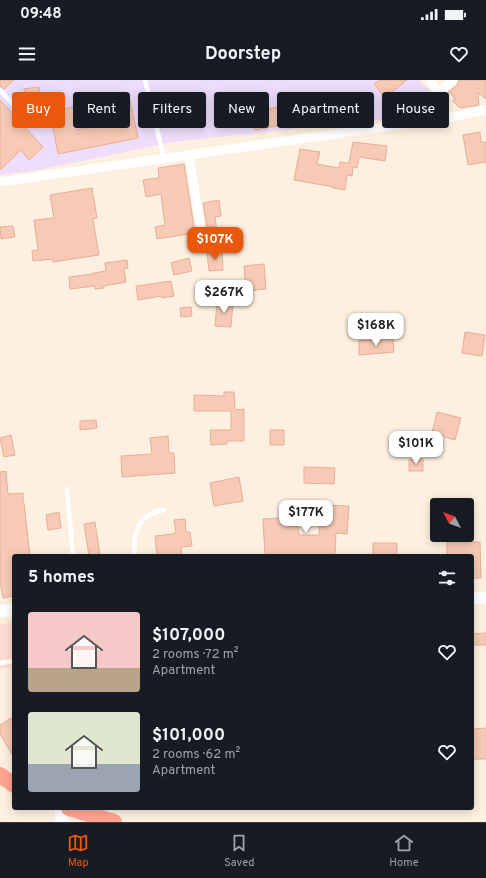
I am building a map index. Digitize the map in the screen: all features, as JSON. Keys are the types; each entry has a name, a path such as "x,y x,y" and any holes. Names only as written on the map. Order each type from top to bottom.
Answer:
{"highway":[{"path":"0,775 12,784"},
{"path":"74,810 102,820"}],"main road":[{"path":"474,598 486,598"},
{"path":"0,611 12,610"},
{"path":"60,810 62,822"}],"street":[{"path":"430,80 439,92 453,80"},
{"path":"449,118 486,110"},
{"path":"0,182 382,127"},
{"path":"189,155 203,242"}],"lane":[{"path":"145,80 164,158"},
{"path":"0,90 12,103"},
{"path":"67,489 73,554"},
{"path":"135,554 135,535 139,524 147,516 157,511 164,510"},
{"path":"0,663 12,661"}],"shaded area":[{"path":"0,80 419,80 431,92 382,92 382,119 374,120 374,92 277,92 277,128 302,128 173,142 39,170 0,175"},
{"path":"12,623 12,667 0,669 0,624"}],"building":[{"path":"0,80 14,80 4,89 0,86"},
{"path":"380,80 407,80 392,92 382,92 382,94 374,84"},
{"path":"459,80 486,80 486,99 478,93 479,105 460,108 453,101 455,98 448,92 457,85"},
{"path":"39,87 39,92 24,92 24,89"},
{"path":"0,100 12,113 12,128 26,128 43,147 29,160 21,150 0,170"},
{"path":"130,101 138,138 58,154 53,128 65,128 65,109 73,107 73,128 77,128 77,130 87,128 130,128"},
{"path":"277,107 277,126 269,127 269,109"},
{"path":"255,128 266,128 255,130"},
{"path":"480,132 481,142 486,142 486,162 468,165 463,135"},
{"path":"353,142 387,146 385,161 359,157 357,168 353,167 352,176 347,175 345,190 294,180 300,149 320,152 317,164 339,168 340,162 349,163"},
{"path":"184,164 195,233 157,239 155,227 165,225 161,194 146,197 143,180 159,178 158,168"},
{"path":"92,188 97,218 93,219 99,255 53,262 53,259 33,261 32,251 38,250 34,220 54,218 50,195"},
{"path":"219,200 221,216 215,217 218,239 209,240 203,203"},
{"path":"13,226 15,237 1,239 0,227"},
{"path":"222,250 223,270 209,271 207,254"},
{"path":"189,258 192,271 174,275 171,263"},
{"path":"127,260 128,268 124,269 126,282 104,286 104,288 95,289 95,286 70,289 69,277 106,271 105,263"},
{"path":"264,264 266,289 246,291 244,266"},
{"path":"171,281 174,296 162,298 162,296 138,300 136,286"},
{"path":"217,302 233,303 231,327 215,326"},
{"path":"191,307 192,316 181,317 180,308"},
{"path":"465,332 485,335 482,356 462,353"},
{"path":"393,338 394,352 359,355 359,341"},
{"path":"224,392 234,392 235,410 244,409 244,441 227,441 227,444 211,445 210,430 231,430 231,411 194,411 194,395 224,396"},
{"path":"437,412 461,418 455,440 432,433"},
{"path":"96,420 97,428 80,430 80,421"},
{"path":"270,430 284,430 284,445 270,445"},
{"path":"11,435 15,455 4,457 0,438"},
{"path":"168,436 169,453 174,453 175,473 122,477 121,456 152,454 150,438"},
{"path":"423,459 423,471 409,471 409,460"},
{"path":"304,467 335,468 334,484 304,483"},
{"path":"6,471 8,494 23,493 30,554 12,554 12,596 3,598 0,582 0,472"},
{"path":"239,477 243,501 214,506 210,483"},
{"path":"320,505 349,506 347,534 336,533 335,554 265,554 263,519 297,517 299,535 319,535"},
{"path":"59,512 61,528 48,530 46,515"},
{"path":"185,519 186,532 190,532 192,546 181,547 182,554 157,554 155,536 176,533 174,520"},
{"path":"95,522 100,554 89,554 84,524"},
{"path":"447,542 480,542 481,578 474,578 474,554 447,554"},
{"path":"373,543 397,543 397,554 373,554"},
{"path":"486,633 486,645 474,645 474,634"},
{"path":"11,718 12,719 12,755 0,734 0,725"},
{"path":"486,728 486,759 474,759 474,729"}]}
